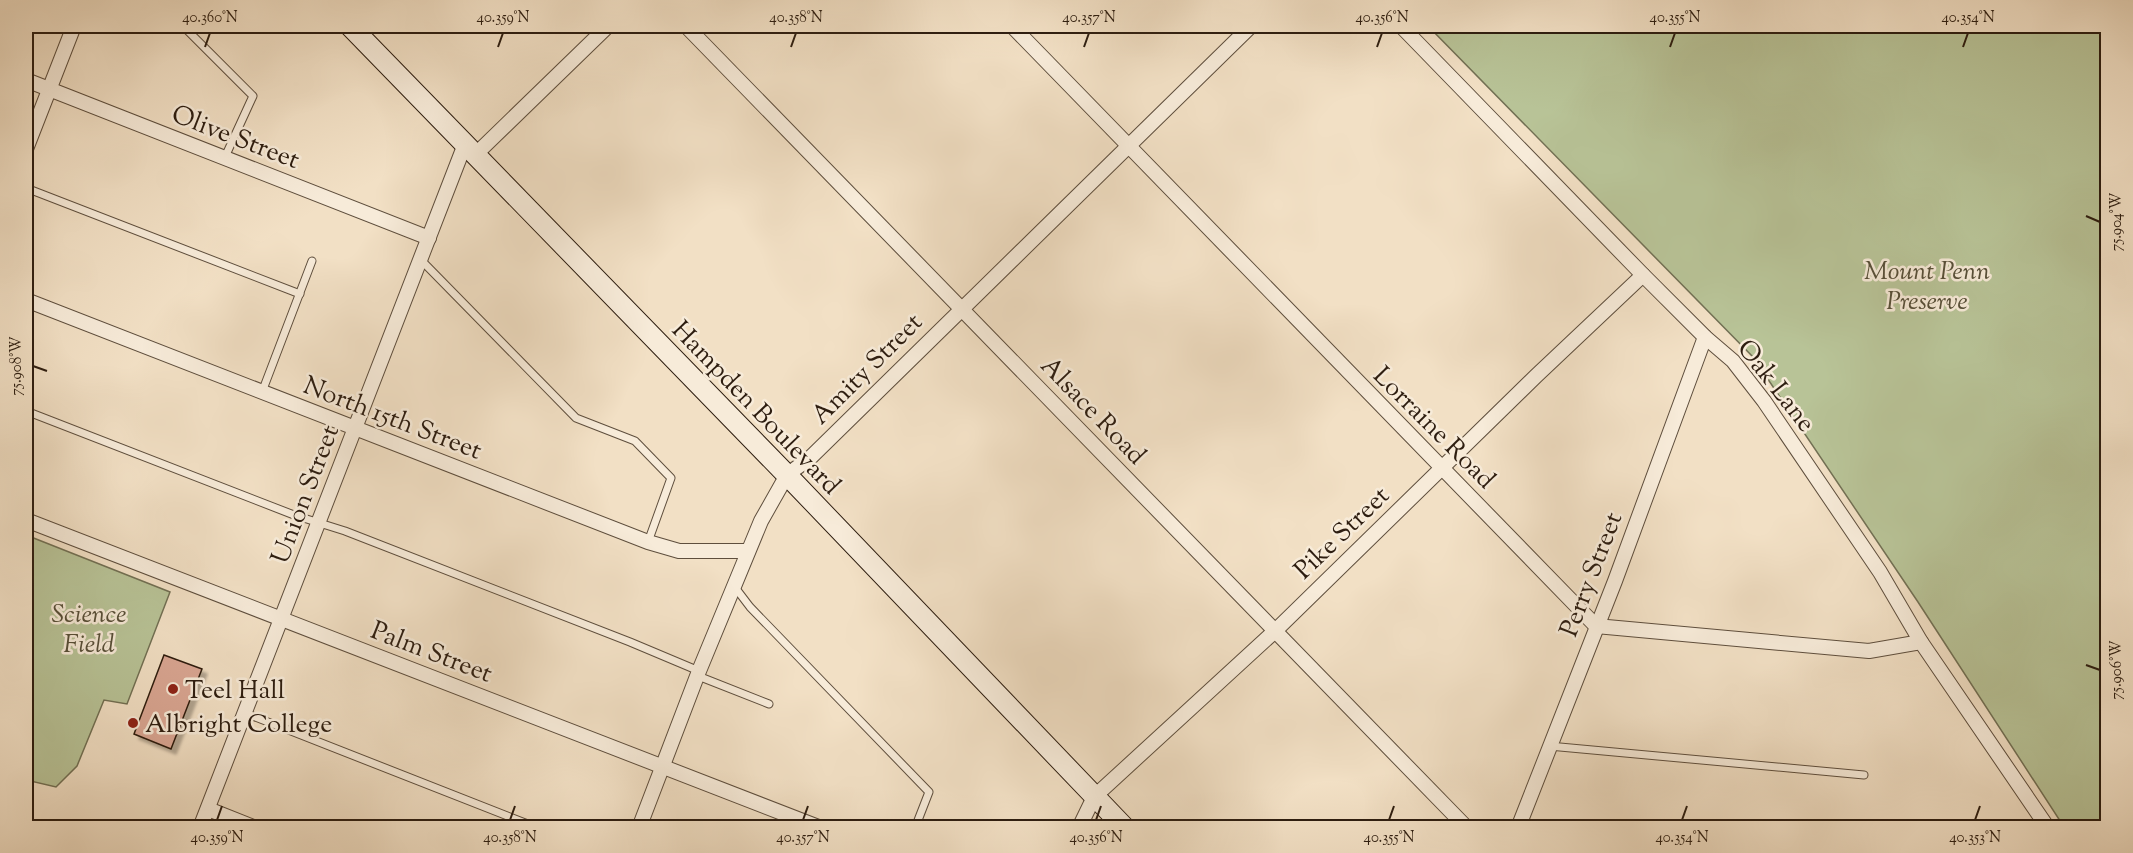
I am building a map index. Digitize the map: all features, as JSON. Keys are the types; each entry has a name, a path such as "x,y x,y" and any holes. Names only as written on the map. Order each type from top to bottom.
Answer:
{"main road":[{"name":"Hampden Boulevard","path":"350,26 1125,828"}],"street":[{"path":"26,149 74,26"},
{"name":"Union Street","path":"200,828 429,238 470,150 608,26"},
{"name":"Alsace Road","path":"686,26 1467,828"},
{"name":"Lorraine Road","path":"1012,26 1596,626"},
{"name":"Amity Street","path":"639,828 733,586 761,521 787,476 811,457 1251,26"},
{"name":"Oak Lane","path":"1401,26 1643,275 1733,362 1764,401 1880,572 1922,642 2048,828"},
{"name":"Olive Street","path":"26,80 429,238"},
{"name":"Pike Street","path":"1079,828 1094,797 1275,631 1643,275"},
{"name":"North 15th Street","path":"26,300 648,542 679,551 748,551"},
{"name":"Perry Street","path":"1518,828 1705,337"},
{"name":"Palm Street","path":"26,520 821,828"},
{"path":"1596,626 1869,651 1922,642"},
{"path":"208,809 256,828"}],"lane":[{"path":"183,26 253,96 225,158"},
{"path":"26,188 300,294"},
{"path":"421,260 576,418 635,441 671,478 648,542"},
{"path":"262,392 312,261"},
{"path":"26,411 294,516 345,531 619,637 769,704"},
{"path":"733,586 750,607 928,792 915,828"},
{"path":"245,713 538,828"},
{"path":"1550,746 1864,775"}],"green space":[{"name":"Mount Penn Preserve","path":"1428,26 2107,26 2107,827 2064,827 1918,602 1753,357"},
{"name":"Science Field","path":"26,535 170,592 127,704 104,700 77,766 56,787 26,780"}],"building":[{"name":"Teel Hall","path":"164,655 202,669 171,749 134,734"}],"place":[{"name":"Teel Hall","path":"173,689"},
{"name":"Albright College","path":"133,723"}]}
